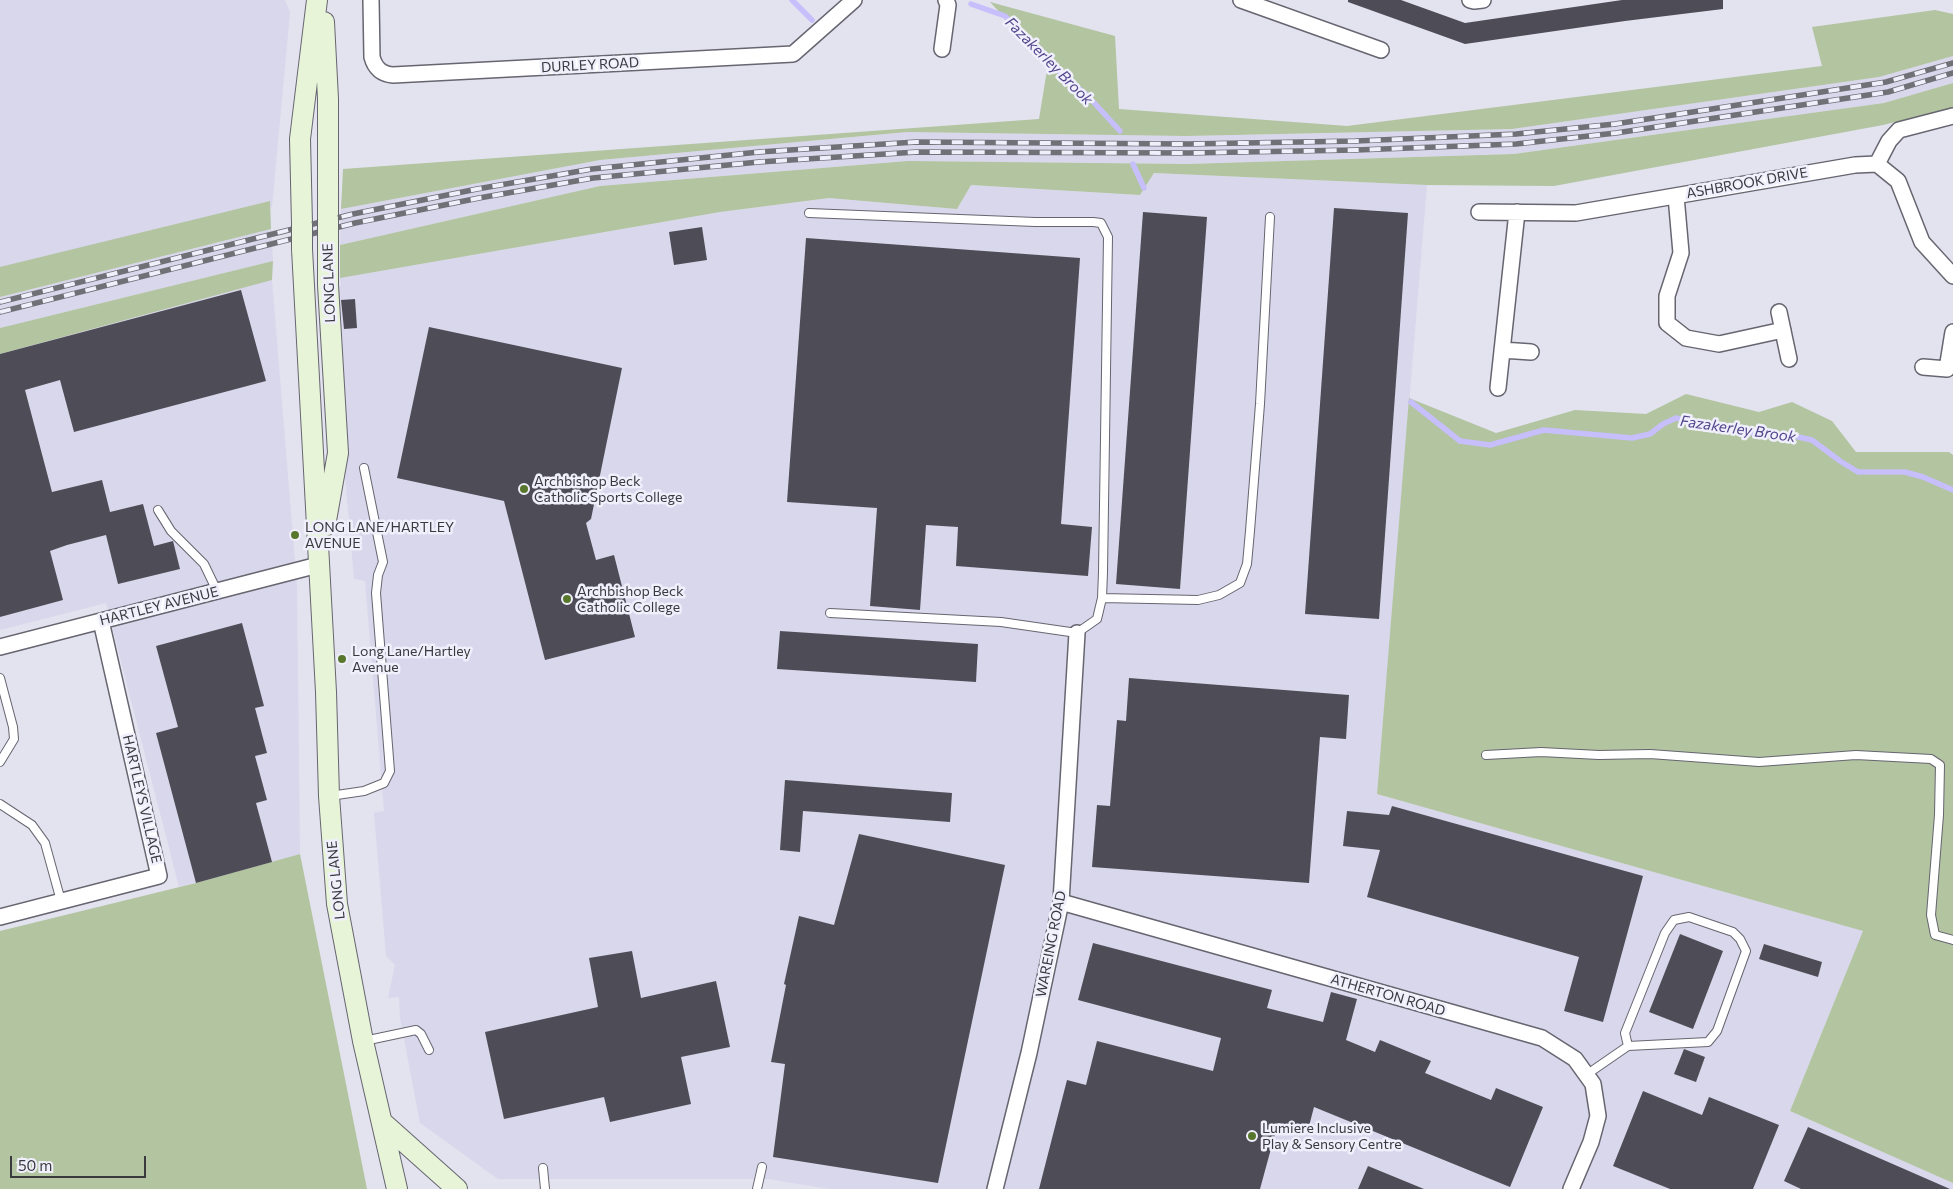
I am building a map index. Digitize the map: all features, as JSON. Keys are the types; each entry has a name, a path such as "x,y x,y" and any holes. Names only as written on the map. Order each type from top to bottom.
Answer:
{"main road":[{"name":"LONG LANE","path":"317,0 300,139 302,249 326,692 328,796 337,904 363,1041 397,1189"},
{"name":"LONG LANE","path":"318,565 338,453 328,285 328,99 322,0"},
{"path":"382,1122 457,1189"}],"street":[{"name":"DURLEY ROAD","path":"371,0 372,57 374,64 382,72 393,75 793,54 854,0"},
{"path":"942,49 948,4 946,0"},
{"path":"1241,0 1381,50"},
{"path":"1470,0 1474,2 1482,0"},
{"path":"1953,116 1899,130 1889,140 1877,164 1898,181 1922,242 1953,276"},
{"name":"ASHBROOK DRIVE","path":"1479,212 1576,213 1855,165 1877,164"},
{"path":"1676,196 1681,253 1667,296 1667,323 1686,338 1719,344 1783,330"},
{"path":"1498,388 1516,212"},
{"path":"1779,312 1789,358"},
{"path":"1923,367 1947,369 1953,332"},
{"path":"1502,350 1531,352"},
{"name":"HARTLEY AVENUE","path":"0,647 318,565"},
{"name":"HARTLEYS VILLAGE","path":"0,917 159,876 101,621"},
{"name":"WAREING ROAD","path":"995,1189 1062,902 1077,633"},
{"name":"ATHERTON ROAD","path":"1062,902 1542,1038 1574,1059 1593,1084 1598,1116 1591,1142 1572,1189"}],"lane":[{"path":"809,213 1035,222 1093,222 1101,223 1108,236 1102,598 1097,619 1077,633 1001,622 830,613"},
{"path":"1102,598 1198,600 1219,595 1240,583 1247,564 1250,539 1260,404 1270,218"},
{"path":"328,796 364,790 384,783 390,771 376,594 382,562 364,468"},
{"path":"158,510 171,531 204,564 217,591"},
{"path":"0,678 14,727 14,740 0,762"},
{"path":"1486,755 1541,752 1599,755 1650,754 1759,762 1856,755 1931,759 1940,765 1940,814 1931,915 1935,935 1953,940"},
{"path":"0,804 32,825 45,843 60,901"},
{"path":"1586,1075 1628,1046 1708,1042 1717,1031 1746,951 1740,938 1733,932 1689,917 1674,920 1665,933 1625,1033 1628,1046"},
{"path":"363,1041 416,1030 421,1034 429,1050"},
{"path":"756,1189 762,1166"},
{"path":"543,1168 545,1189"}],"shaded area":[{"path":"0,0 285,0 290,12 272,207 0,270"},
{"path":"1953,56 1953,83 1884,103 1514,154 1188,164 908,161 600,186 340,245 341,209 600,160 907,132 1186,136 1512,129 1879,77"},
{"path":"1154,173 1427,185 1377,794 1863,931 1790,1111 1953,1183 1953,1189 829,1189 768,1179 498,1179 420,1123 400,1018 399,997 388,998 395,965 386,956 374,813 384,811 365,581 354,579 329,289 341,286 340,278 720,212 829,198 957,209 971,185 1140,195"},
{"path":"271,229 273,261 0,328 0,297"},
{"path":"272,280 297,586 300,854 179,887 106,603 0,630 0,354"}],"green space":[{"path":"990,2 1115,36 1119,109 1347,126 1822,66 1812,27 1935,10 1953,14 1953,56 1879,77 1512,129 1186,136 907,132 600,160 341,209 343,169 1039,119 1048,64"},
{"path":"1953,83 1953,108 1883,125 1554,186 1427,185 1154,173 1140,195 971,185 957,209 829,198 720,212 340,278 340,245 600,186 908,161 1188,164 1514,154 1884,103"},
{"path":"270,201 271,229 0,297 0,267"},
{"path":"273,261 272,280 0,354 0,328"},
{"path":"1686,394 1759,412 1792,402 1832,421 1856,452 1949,452 1953,455 1953,1183 1790,1111 1863,931 1377,794 1409,398 1496,433 1575,410 1646,414"},
{"path":"300,854 367,1189 0,1189 0,931 196,883"}],"building":[{"path":"1348,0 1401,0 1465,23 1622,0 1723,0 1723,9 1465,44 1348,2"},
{"path":"1334,208 1408,213 1379,619 1305,614"},
{"path":"1143,212 1207,217 1180,589 1116,584"},
{"path":"702,227 707,260 674,265 669,232"},
{"path":"806,238 1080,258 1061,524 1092,527 1088,576 956,566 958,527 926,525 920,610 870,606 877,508 787,502"},
{"path":"241,290 266,381 74,432 60,380 25,390 52,492 102,480 110,512 143,504 154,546 173,541 180,569 118,584 106,535 67,545 50,551 63,600 0,617 0,354"},
{"path":"355,299 357,328 344,329 341,300"},
{"name":"Archbishop Beck Catholic Sports College","path":"429,327 622,368 591,519 586,523 596,560 614,555 635,637 545,660 504,501 397,478"},
{"path":"242,623 264,706 255,708 267,753 255,756 267,800 256,803 272,862 196,883 156,733 178,727 156,646"},
{"path":"780,631 978,644 976,682 777,669"},
{"path":"1129,678 1349,695 1346,739 1320,737 1309,883 1092,867 1097,805 1110,806 1117,720 1126,721"},
{"path":"785,780 952,793 950,822 803,811 800,852 780,850"},
{"path":"1392,806 1643,876 1603,1022 1564,1011 1579,957 1367,897 1380,850 1343,846 1347,811 1389,815"},
{"path":"859,834 1005,865 938,1183 773,1157 785,1064 771,1062 786,985 784,984 799,916 834,925"},
{"path":"1680,934 1723,951 1693,1029 1649,1012"},
{"path":"1093,943 1272,990 1267,1008 1323,1022 1331,992 1357,999 1346,1040 1375,1052 1380,1040 1431,1061 1425,1073 1491,1100 1496,1088 1543,1107 1510,1187 1314,1107 1308,1130 1278,1123 1260,1189 1039,1189 1067,1080 1086,1085 1097,1041 1213,1071 1221,1038 1078,1000"},
{"path":"1764,944 1822,962 1818,977 1759,959"},
{"path":"632,951 641,998 716,981 730,1047 681,1057 691,1104 610,1122 604,1097 504,1119 485,1032 598,1007 589,958"},
{"path":"1684,1049 1705,1057 1696,1082 1674,1074"},
{"path":"1643,1091 1702,1115 1709,1097 1779,1125 1753,1189 1670,1189 1613,1166"},
{"path":"1808,1127 1950,1189 1801,1189 1784,1181"},
{"path":"1368,1166 1424,1189 1358,1189"}],"waterway":[{"name":"Fazakerley Brook","path":"792,0 812,20"},
{"name":"Fazakerley Brook","path":"971,4 1005,16 1058,71 1087,95 1120,131"},
{"name":"Fazakerley Brook","path":"1133,164 1144,188"},
{"name":"Fazakerley Brook","path":"1411,402 1460,441 1490,445 1544,430 1632,438 1650,434 1663,424 1676,418 1708,427 1777,436 1794,436 1812,440 1858,472 1905,472 1923,477 1953,490"}],"railway":[{"path":"0,302 353,214 477,189 592,169 759,152 916,142 1188,144 1356,141 1516,134 1615,124 1886,82 1953,63"},
{"path":"0,312 355,223 479,198 593,178 759,162 917,152 1188,153 1356,150 1516,144 1616,133 1888,92 1953,73"}],"place":[{"name":"Archbishop Beck Catholic Sports College","path":"524,489"},
{"name":"LONG LANE/HARTLEY AVENUE","path":"295,535"},
{"name":"Archbishop Beck Catholic College","path":"567,599"},
{"name":"Long Lane/Hartley Avenue","path":"342,659"},
{"name":"Lumiere Inclusive Play & Sensory Centre","path":"1252,1136"}]}
